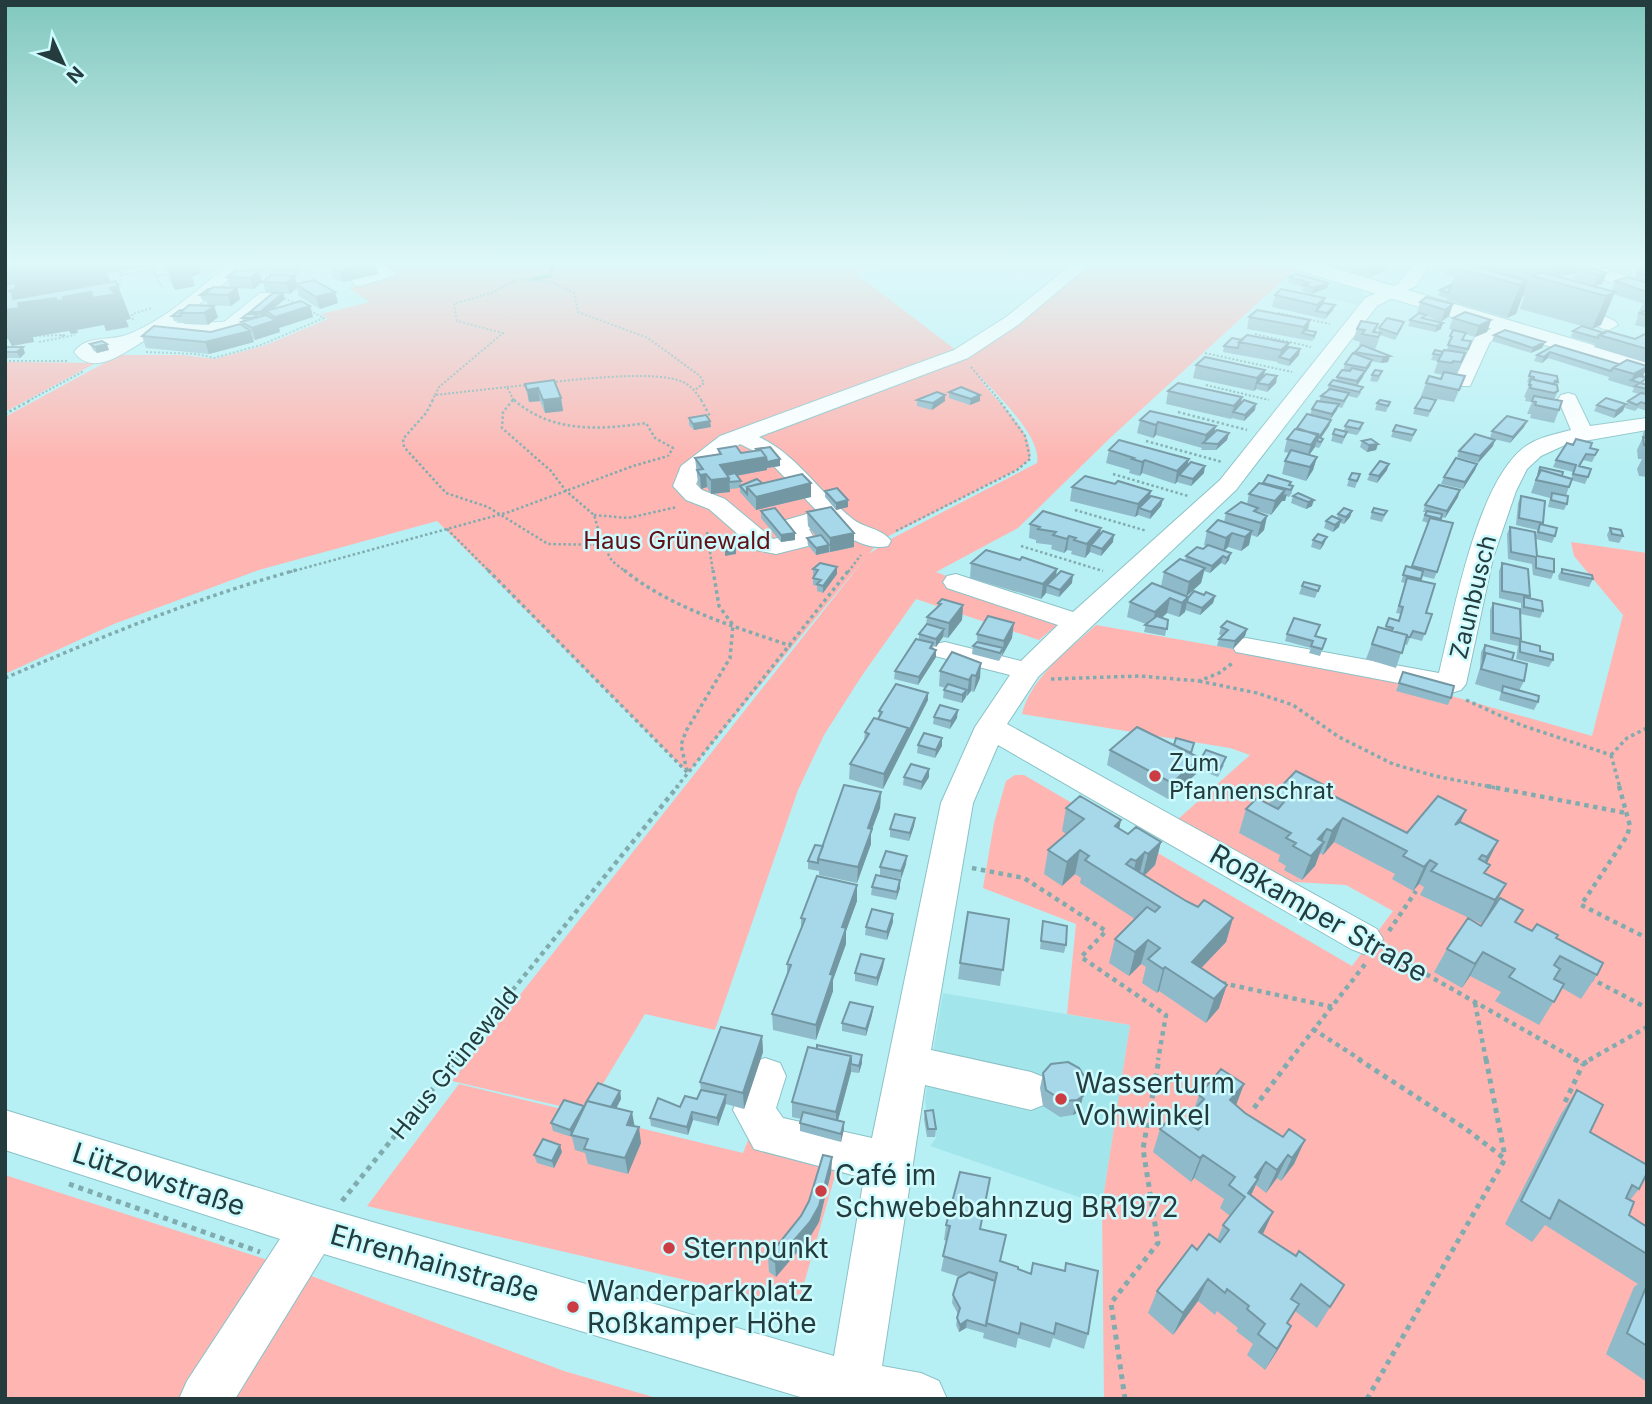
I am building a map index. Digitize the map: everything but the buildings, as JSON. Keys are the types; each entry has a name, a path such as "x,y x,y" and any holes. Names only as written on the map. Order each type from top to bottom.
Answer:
{"main road":[{"path":"1520,331 1647,369"}],"street":[{"path":"118,348 150,331"},
{"path":"833,514 795,524 803,540 776,547 765,545 717,505 694,495 684,486 684,478 695,463 712,457 727,442 961,354 998,331"},
{"path":"853,1393 889,1163 957,803 990,727 1024,676 1077,622 1211,502 1242,468 1349,331"},
{"path":"1463,382 1482,339 1500,331"},
{"path":"1568,398 1584,436"},
{"name":"Zaunbusch","path":"1246,646 1451,684 1492,519 1515,467 1532,452 1556,442 1647,424"},
{"path":"742,436 772,451 848,527 879,541"},
{"path":"956,582 1077,622"},
{"path":"945,650 1024,676"},
{"name":"Roßkamper Straße","path":"990,727 1371,943"},
{"path":"909,1063 1031,1091"},
{"path":"765,1076 754,1110 769,1135 889,1163"},
{"name":"Lützowstraße","path":"5,1130 308,1240"},
{"path":"205,1399 308,1240"},
{"name":"Ehrenhainstraße","path":"308,1240 853,1393 921,1399"}],"path":[{"path":"493,331 503,333 439,387 426,413 405,434 402,443 446,493 488,507 548,544 603,545"},
{"path":"628,331 648,338 701,376 704,383 695,390"},
{"path":"1319,331 1341,340"},
{"path":"1255,334 1341,340"},
{"path":"37,339 65,335 37,339"},
{"path":"37,339 75,335"},
{"path":"5,414 101,362 118,348"},
{"name":"Haus Grünewald","path":"308,1240 791,646 862,552 1017,470 1030,459 1030,444 1021,429 961,354"},
{"path":"1205,354 1312,377"},
{"path":"5,360 101,362"},
{"path":"545,382 599,378 672,378 683,381 695,390 710,416"},
{"path":"435,395 532,384"},
{"path":"1206,385 1290,405"},
{"path":"5,678 126,627 232,588 501,514 633,466 668,457 673,448 655,438 646,423 595,429 544,420 513,399 507,387"},
{"path":"513,399 503,412 502,428 551,471 566,491 594,515 611,519 645,518 677,507 717,505"},
{"path":"1178,412 1267,435"},
{"path":"1146,442 1242,468"},
{"path":"668,457 671,461"},
{"path":"1113,474 1211,502"},
{"path":"1075,510 1170,538"},
{"path":"594,515 605,554 616,567 635,581 746,632 791,646"},
{"path":"447,529 688,773"},
{"path":"688,773 681,746 686,730 730,659 733,625 719,606 707,532"},
{"path":"1021,546 1125,578"},
{"path":"1199,681 1228,668 1246,646"},
{"path":"1024,676 1139,676 1199,681 1257,693 1293,705 1339,737 1393,764 1435,776 1626,813"},
{"path":"1451,684 1456,697 1521,725 1611,755"},
{"path":"1611,755 1627,738 1647,728"},
{"path":"1611,755 1630,826 1627,836 1581,905 1647,938"},
{"path":"946,864 1024,878 1106,931 1081,957 1166,1015 1143,1149 1158,1243 1111,1303 1125,1399"},
{"path":"1254,1108 1312,1029 1333,1007 1371,943 1416,891"},
{"name":"Roßkamper Straße","path":"1371,943 1583,1064"},
{"path":"1585,975 1647,1008"},
{"path":"1216,981 1333,1007"},
{"path":"1367,1399 1505,1159 1475,1002"},
{"path":"1565,1102 1583,1064 1647,1027"},
{"path":"1312,1029 1455,1122 1505,1159"},
{"path":"57,1180 308,1240"}],"shaded area":[{"path":"943,993 1130,1025 1102,1205 930,1146 936,1138 934,1117 927,1117 925,1099"}],"green space":[{"path":"301,331 930,331 961,354 993,331 1228,331 1110,438 1018,528 936,572 1063,620 1039,640 916,599 824,735 798,790 715,1030 645,1014 586,1112 452,1081 866,557 688,773 437,521 259,570 114,624 5,674 5,417 119,355 183,355 215,359 266,345","holes":["978,374 1006,404 1032,441 1037,452 1037,463 891,539 869,554 879,541 1017,470 1030,459 1026,437"]},
{"path":"5,362 96,363 5,412"},
{"path":"1571,542 1647,553 1647,1399 1104,1399 1102,1205 1130,1025 1067,1014 1076,924 983,888 994,823 1006,781 1015,775 1024,775 1352,966 1393,911 1346,885 1295,882 1274,875 1177,820 1250,755 1230,748 1022,714 1034,688 1052,665 1096,625 1371,673 1592,736 1623,615 1574,556"},
{"name":"Sternpunkt","path":"459,1084 743,1153 749,1138 839,1162 801,1294 776,1301 367,1206"},
{"path":"5,1175 277,1263 564,1371 660,1399 5,1399"}],"place":[{"name":"Zum Pfannenschrat","path":"1155,776"},
{"name":"Wasserturm Vohwinkel","path":"1061,1099"},
{"name":"Café im Schwebebahnzug BR1972","path":"821,1191"},
{"name":"Sternpunkt","path":"669,1248"},
{"name":"Wanderparkplatz Roßkamper Höhe","path":"573,1307"}]}
